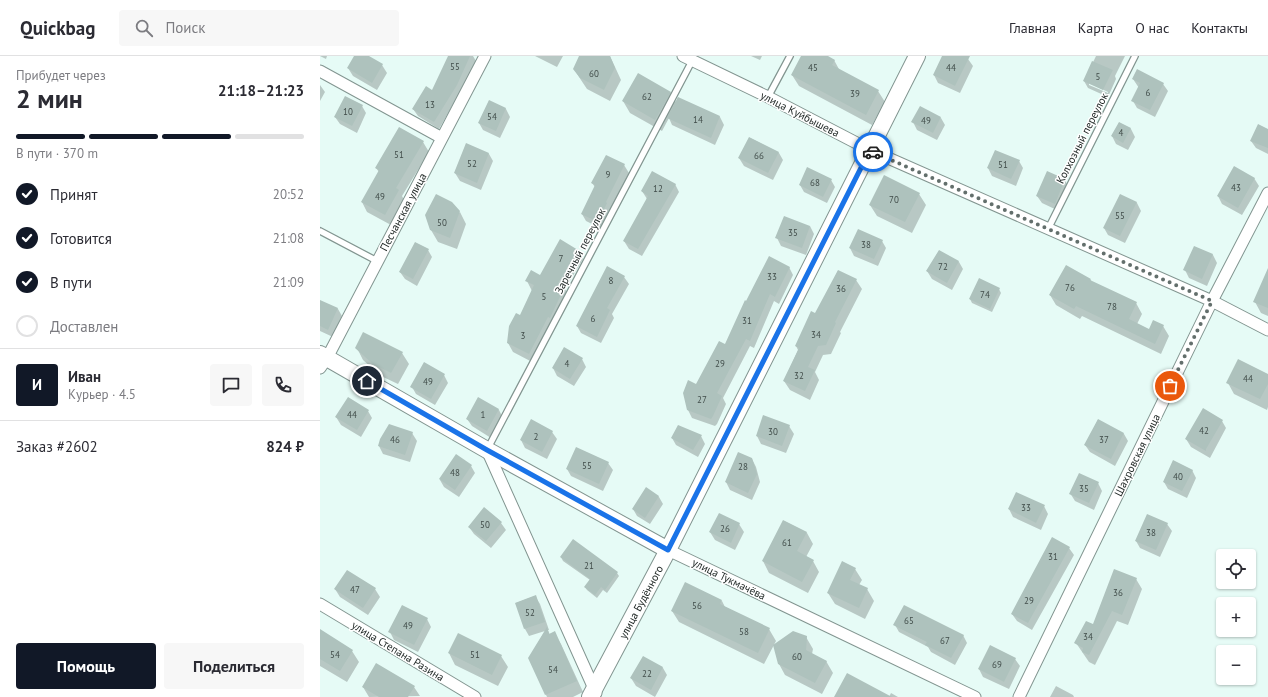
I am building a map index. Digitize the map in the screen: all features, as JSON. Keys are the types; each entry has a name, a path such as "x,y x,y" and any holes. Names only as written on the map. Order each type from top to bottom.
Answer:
{"street":[{"name":"Песчанская улица","path":"322,360 377,261 485,56"},
{"name":"улица Будённого","path":"594,695 917,56"},
{"name":"улица Куйбышева","path":"687,58 768,97 870,150 1212,301 1268,330"},
{"path":"320,71 442,138"},
{"name":"Шахровская улица","path":"1019,697 1212,301 1268,193"},
{"name":"улица Тукмачёва","path":"322,360 668,550 975,697"},
{"path":"487,450 594,695"},
{"name":"улица Степана Разина","path":"320,604 475,697"}],"lane":[{"path":"768,97 790,56"},
{"name":"Колхозный переулок","path":"1048,229 1135,56"},
{"name":"Заречный переулок","path":"487,450 687,58"},
{"path":"320,232 377,261"}],"building":[{"path":"354,56 369,56 383,64 372,83 347,68"},
{"path":"448,56 470,56 457,85 434,122 412,109 426,86 432,90"},
{"path":"579,56 610,56 615,68 604,90 580,78 573,69"},
{"path":"801,56 828,56 835,60 832,65 879,90 866,115 791,75"},
{"path":"942,56 970,56 955,86 933,75"},
{"path":"1092,61 1113,70 1103,90 1083,81"},
{"path":"1137,69 1164,83 1150,110 1131,101 1140,83 1132,79"},
{"path":"638,73 671,92 655,120 622,101"},
{"path":"345,96 363,105 352,126 334,117"},
{"path":"678,97 720,116 711,138 667,118"},
{"path":"489,100 506,108 496,131 478,123"},
{"path":"920,106 941,117 933,133 911,122"},
{"path":"1119,122 1131,128 1123,143 1111,136"},
{"path":"1258,124 1268,129 1268,148 1250,141"},
{"path":"399,127 424,141 396,188 399,190 385,215 361,202 379,170 375,168"},
{"path":"749,137 779,152 768,173 738,158"},
{"path":"466,143 489,153 477,183 454,173"},
{"path":"995,150 1020,160 1011,179 987,168"},
{"path":"606,155 625,164 598,222 581,214 595,185 591,183"},
{"path":"1234,166 1255,178 1238,208 1217,196"},
{"path":"807,167 832,179 823,197 799,185"},
{"path":"652,171 676,184 638,249 623,241 648,196 641,191"},
{"path":"1047,171 1065,179 1055,204 1036,196"},
{"path":"884,175 920,193 905,222 869,205"},
{"path":"436,194 452,202 460,211 450,238 430,230 425,215"},
{"path":"1120,194 1137,202 1120,236 1103,228"},
{"path":"784,216 810,226 802,248 775,238"},
{"path":"858,229 883,240 874,259 849,248"},
{"path":"560,239 578,250 558,283 565,286 550,318 548,317 529,354 507,343 509,326 516,313 520,315 534,285 525,281 531,270 540,275"},
{"path":"415,242 429,249 413,279 399,272"},
{"path":"1194,246 1213,254 1202,279 1183,270"},
{"path":"939,250 959,261 947,283 926,271"},
{"path":"769,256 790,267 775,297 770,294 750,341 746,339 717,393 722,396 713,416 711,419 687,410 683,393 688,380 696,384 719,341 725,344 745,300 746,301"},
{"path":"1066,265 1091,279 1090,280 1137,302 1129,319 1149,329 1153,320 1164,325 1155,344 1076,306 1074,309 1049,295"},
{"path":"607,266 625,276 607,308 610,310 597,337 576,326"},
{"path":"1268,268 1268,308 1253,302"},
{"path":"838,270 857,279 835,322 836,323 826,345 818,346 808,367 815,370 805,391 783,381 799,348 795,346 811,311 815,313"},
{"path":"979,278 1000,288 990,309 969,299"},
{"path":"320,300 338,308 328,330 320,326"},
{"path":"363,332 403,352 391,373 373,364 355,348"},
{"path":"564,347 583,358 570,379 552,368"},
{"path":"1238,359 1268,374 1268,384 1260,399 1226,383"},
{"path":"424,362 445,374 431,399 410,387"},
{"path":"348,397 369,410 357,430 335,417"},
{"path":"478,397 499,409 487,431 466,419"},
{"path":"1203,408 1223,420 1206,451 1185,439"},
{"path":"763,415 790,425 782,446 756,436"},
{"path":"531,419 553,431 542,452 520,440"},
{"path":"1098,419 1124,433 1111,459 1084,445"},
{"path":"389,424 413,432 405,455 378,446 380,439"},
{"path":"678,425 702,435 693,450 671,438"},
{"path":"576,447 609,462 599,484 566,469"},
{"path":"738,452 752,458 757,474 748,493 725,482"},
{"path":"456,454 472,465 455,490 439,479"},
{"path":"1173,460 1193,470 1182,491 1163,482"},
{"path":"1079,473 1099,482 1089,503 1069,494"},
{"path":"646,487 659,496 645,518 632,509"},
{"path":"1016,492 1045,505 1036,523 1008,509"},
{"path":"484,507 502,522 486,541 468,527"},
{"path":"719,513 740,523 731,543 709,532"},
{"path":"1147,514 1168,523 1156,550 1135,541"},
{"path":"783,520 807,532 797,551 814,560 802,582 762,561"},
{"path":"1052,537 1070,547 1028,623 1011,614"},
{"path":"573,539 618,572 605,590 601,587 595,595 584,587 590,579 560,557"},
{"path":"842,561 856,568 850,580 868,588 859,608 827,593"},
{"path":"1114,569 1137,578 1122,615 1112,611 1089,655 1082,652 1083,648 1074,643 1086,621 1093,624"},
{"path":"347,570 376,588 363,608 334,589"},
{"path":"685,582 722,600 720,604 770,628 758,653 671,611"},
{"path":"536,595 545,622 524,629 515,603"},
{"path":"402,605 428,618 414,645 388,632"},
{"path":"904,605 964,635 951,658 925,645 927,642 893,625"},
{"path":"547,627 549,634 555,631 577,681 545,695 528,658"},
{"path":"320,629 353,650 340,671 320,659"},
{"path":"793,631 807,636 806,650 827,661 815,683 778,664 773,645"},
{"path":"458,633 502,655 492,675 448,653"},
{"path":"990,645 1016,658 1004,682 978,669"},
{"path":"643,656 663,667 651,690 630,678"},
{"path":"376,663 415,686 408,697 379,697 362,687"},
{"path":"847,673 892,697 834,697"}],"way so far":[{"path":"873,152 1212,301 1170,386"}],"route":[{"path":"367,381 487,450 668,550 870,150 873,152"}]}
